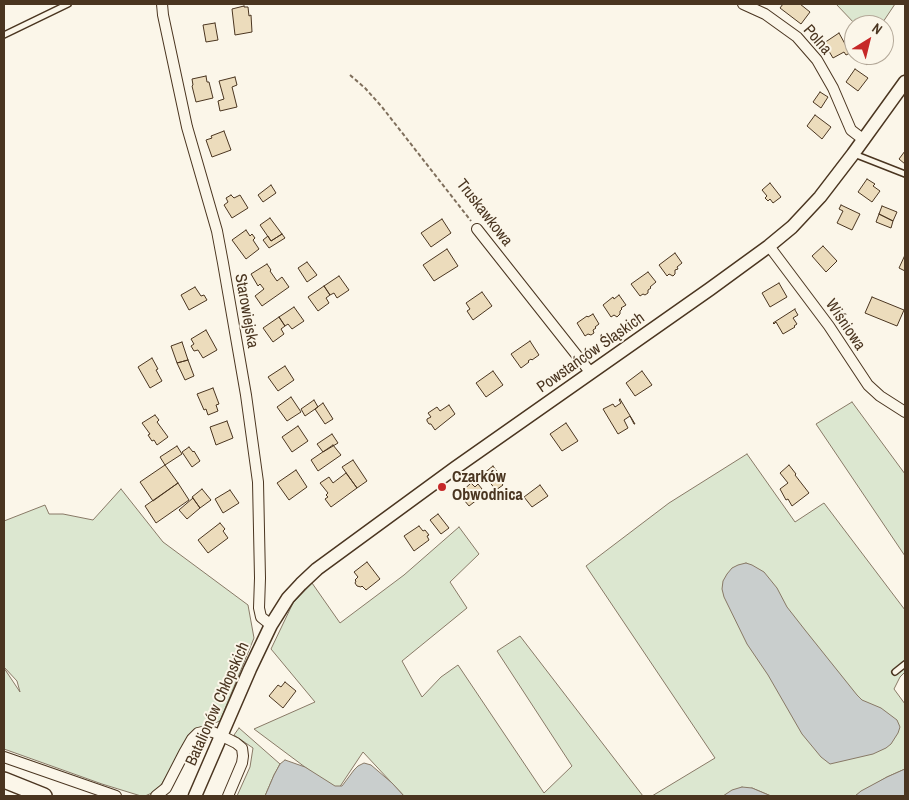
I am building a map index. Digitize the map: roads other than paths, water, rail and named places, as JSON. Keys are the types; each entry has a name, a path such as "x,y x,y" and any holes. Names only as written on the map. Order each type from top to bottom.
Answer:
{"main road":[{"path":"4,780 44,796"}],"street":[{"name":"Starowiejska","path":"162,4 187,127 217,231 246,395 258,482 259,608 261,616 271,625"},
{"name":"Polna","path":"743,4 765,14 796,37 817,60 851,130 864,140"},
{"name":"Powstańców Śląskich","path":"271,625 288,598 317,569 455,468 710,289 792,227 820,197 864,140 905,82"},
{"name":"Truskawkowa","path":"478,229 590,372"},
{"name":"Wiśniowa","path":"769,246 829,326 868,385 880,396 905,412"},
{"name":"Batalionów Chłopskich","path":"196,796 250,669 271,625"},
{"path":"156,796 166,788 192,739 198,733 207,731 222,736 242,748 242,763 228,796"},
{"path":"4,757 116,796"}],"lane":[{"path":"4,35 68,4"},
{"path":"853,154 905,174"},
{"path":"895,672 905,664"}],"place":[{"name":"Czarków Obwodnica","path":"442,487"}]}
